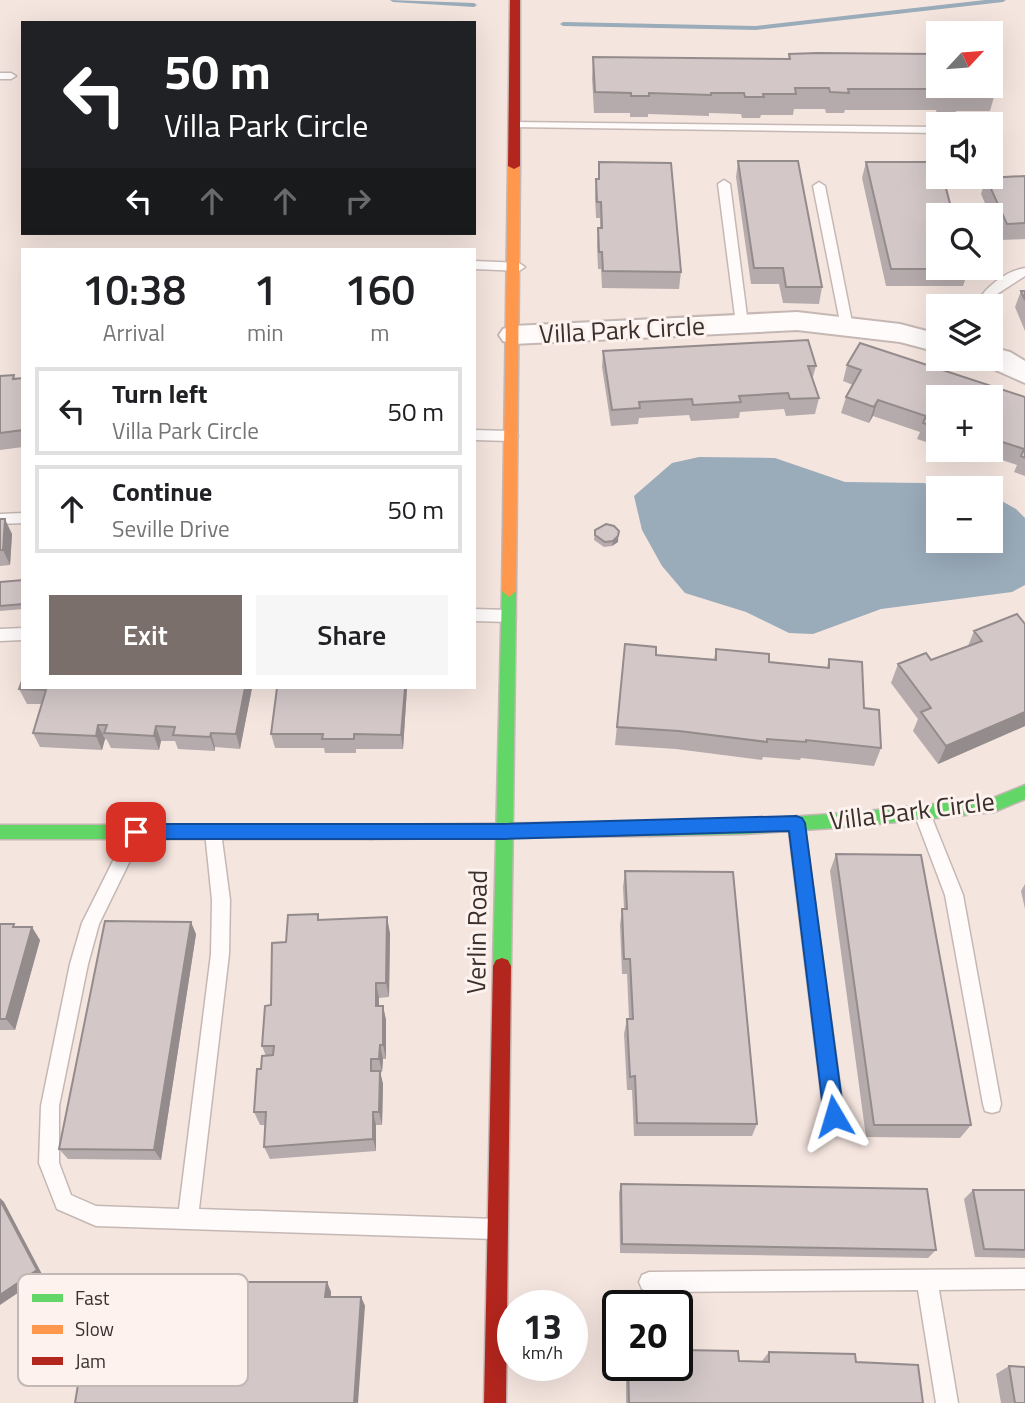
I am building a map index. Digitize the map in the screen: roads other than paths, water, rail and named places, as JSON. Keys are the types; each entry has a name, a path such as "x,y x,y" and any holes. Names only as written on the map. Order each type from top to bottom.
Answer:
{"street":[{"name":"Verlin Road","path":"495,1403 503,832 516,267 515,0"},
{"name":"Villa Park Circle","path":"513,335 797,321 900,333 926,340"},
{"path":"1003,361 1025,373"},
{"name":"Villa Park Circle","path":"0,832 503,832 796,823 994,805 1025,792"}],"lane":[{"path":"515,125 926,130"},
{"path":"724,184 742,324"},
{"path":"819,186 847,327"},
{"path":"476,265 516,267"},
{"path":"989,294 1018,273 1025,272"},
{"path":"476,435 511,436"},
{"path":"0,519 21,517"},
{"path":"476,615 508,616"},
{"path":"1,640 21,635"},
{"path":"922,813 954,895 992,1104"},
{"path":"796,823 834,1116"},
{"path":"136,832 92,923 79,964 50,1106 50,1163 64,1202 96,1216 497,1229"},
{"path":"188,1219 220,954 221,900 214,832"},
{"path":"649,1282 1025,1279"},
{"path":"927,1280 947,1403"}],"water":[{"path":"699,457 775,458 845,482 926,484 926,553 1003,553 1003,502 1025,518 1025,585 1012,592 881,609 813,634 789,633 746,612 685,593 662,566 642,530 634,496 672,463"}],"waterway":[{"path":"393,0 474,5"},
{"path":"563,24 756,28 1003,0"}]}
